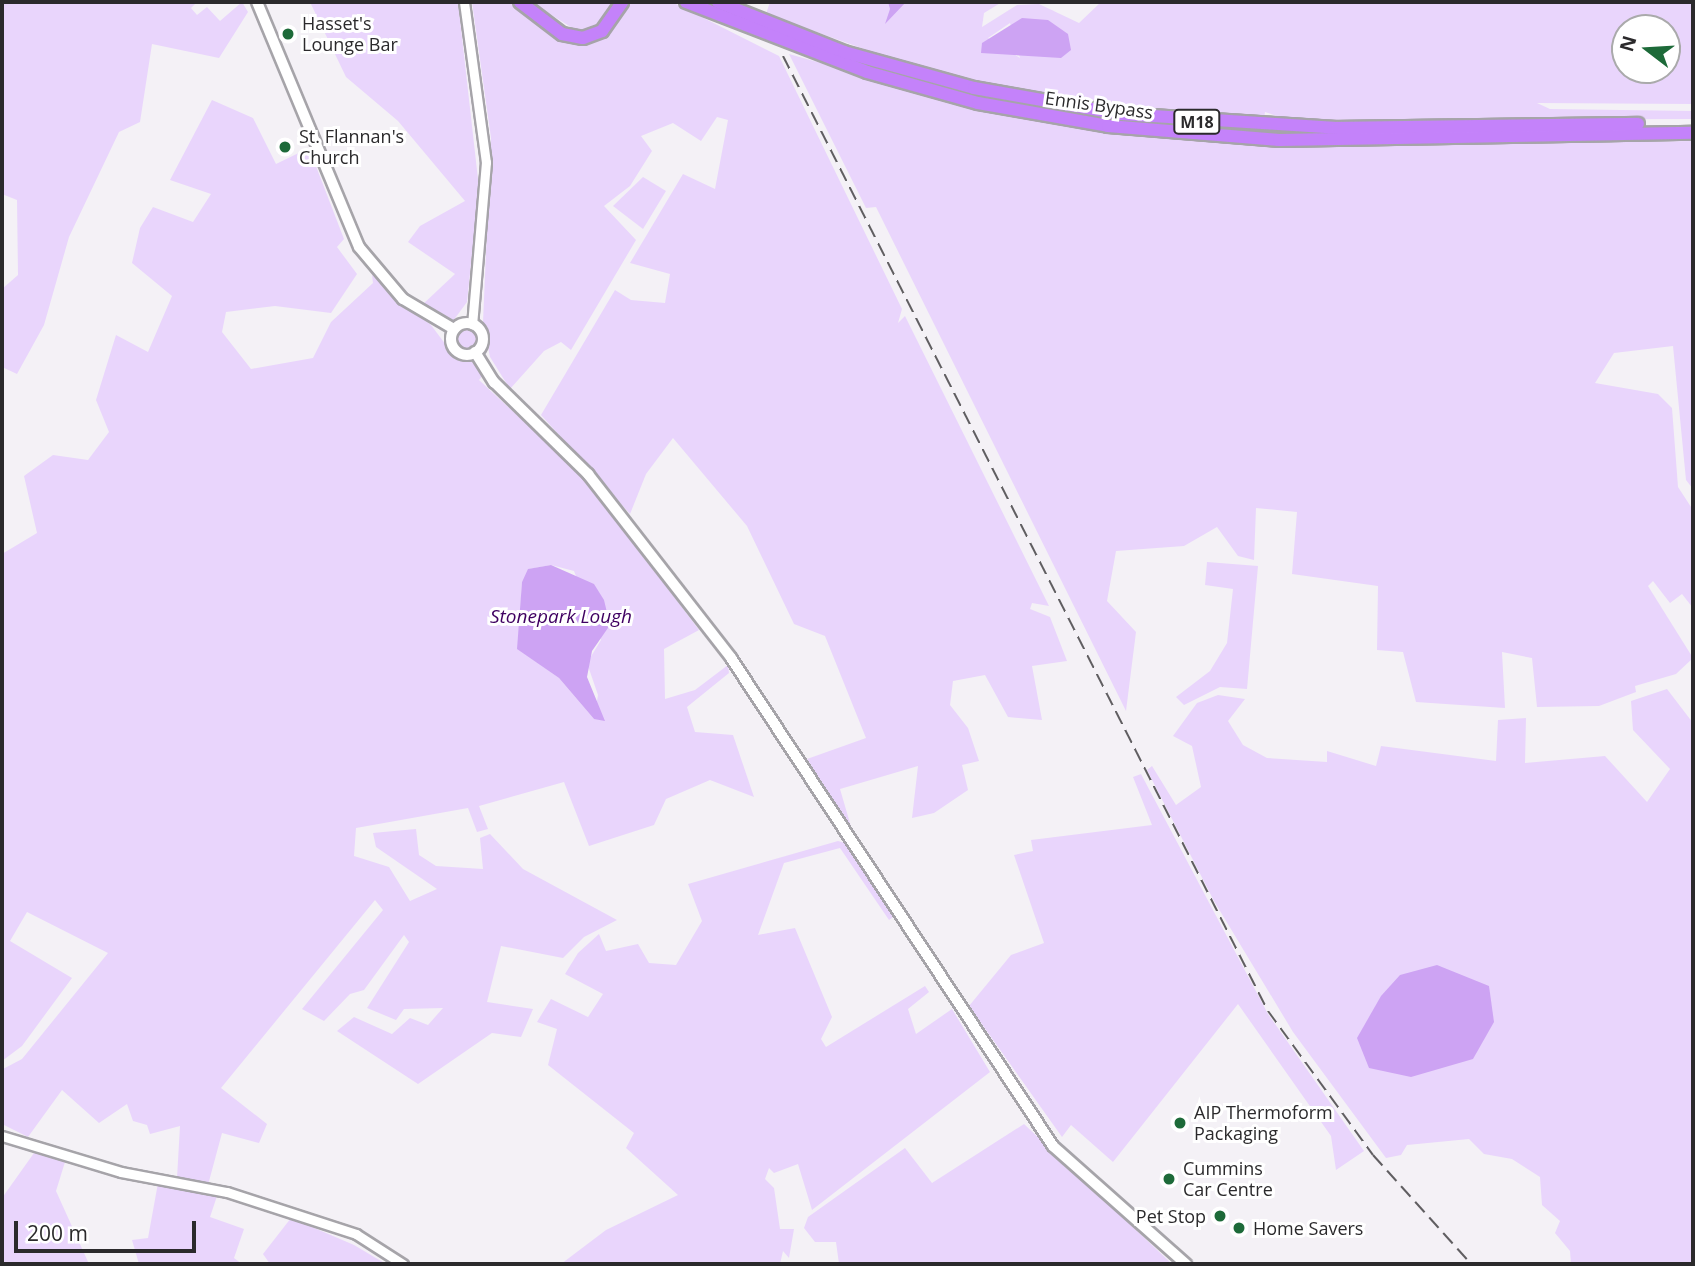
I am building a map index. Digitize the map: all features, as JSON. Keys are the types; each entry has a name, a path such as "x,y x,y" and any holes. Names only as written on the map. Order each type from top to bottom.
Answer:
{"highway":[{"path":"520,2 562,34 583,38 602,31 622,2"},
{"path":"527,2 556,26 583,33 602,25 616,2"},
{"name":"Ennis Bypass","path":"686,2 867,72 978,103 1108,126 1279,140 1693,134"},
{"name":"Ennis Bypass","path":"718,2 844,52 961,84 1122,114 1337,128 1693,125"}],"main road":[{"path":"257,2 359,247 403,299 454,329 472,324 483,337 475,352"},
{"path":"454,329 454,348 475,352 503,391 588,474 731,658 1053,1146 1186,1264"}],"street":[{"path":"464,2 486,162 472,324"},
{"path":"2,1136 121,1172 227,1192 356,1234 400,1262"}],"shaded area":[{"path":"2,2 197,2 191,8 197,15 207,7 220,21 242,2 248,12 219,58 152,44 140,122 119,132 69,237 44,325 17,374 2,367 2,289 18,275 17,200 2,194"},
{"path":"310,2 458,2 479,188 467,302 453,321 421,306 455,274 408,242 420,226 465,201 398,121 346,77"},
{"path":"472,2 515,2 556,34 592,40 625,2 672,2 779,56 902,309 898,323 905,316 1049,606 1032,603 1030,609 1050,617 1067,661 1032,666 1042,720 1008,717 985,675 953,681 950,705 968,728 979,761 962,765 968,790 934,813 912,818 918,766 840,789 852,830 807,759 866,738 825,636 794,624 747,526 673,438 646,474 630,514 541,415 615,290 631,300 665,303 670,274 630,263 683,174 715,189 728,120 717,117 701,141 673,123 641,136 652,151 630,186 604,206 636,240 571,350 561,342 544,351 510,389 490,357 483,322 491,138"},
{"path":"531,2 614,2 600,24 577,31"},
{"path":"770,2 1002,2 984,13 982,27 1017,5 1039,4 1079,23 1101,2 1693,2 1693,104 1537,103 1550,109 1693,111 1693,119 1289,120 1265,112 1264,120 1150,111 973,81 878,54 766,14","holes":["1010,23 1020,58 988,38"]},
{"path":"789,54 1003,114 1157,138 1308,146 1693,141 1693,489 1686,480 1673,346 1614,353 1595,383 1658,394 1672,408 1678,487 1693,510 1693,608 1682,594 1670,603 1653,581 1648,586 1693,658 1676,674 1635,686 1636,692 1599,706 1537,707 1532,658 1502,652 1505,708 1416,702 1403,652 1377,650 1378,586 1292,574 1297,512 1256,508 1254,560 1238,556 1217,527 1184,546 1116,551 1107,601 1136,632 1126,711 876,207 866,208"},
{"path":"212,100 253,118 276,164 309,148 344,239 337,247 357,274 331,313 275,306 226,312 222,332 251,369 313,358 331,322 373,283 372,275 431,325 452,353 474,363 483,375 479,380 585,478 699,630 664,649 665,699 695,690 728,665 729,673 687,707 695,732 733,735 754,797 710,780 666,799 654,825 589,846 564,782 479,806 488,829 477,832 468,808 356,828 354,856 389,867 410,901 437,889 376,847 373,833 416,829 419,855 436,866 483,869 480,838 490,834 523,869 617,920 584,937 563,958 501,946 487,1002 533,1009 521,1037 492,1033 418,1084 337,1031 354,1017 392,1034 410,1018 428,1025 443,1008 404,1009 396,1020 367,1008 409,942 404,935 364,990 350,994 324,1021 302,1009 383,910 375,900 221,1088 267,1124 259,1143 222,1133 208,1185 177,1178 180,1126 150,1134 147,1125 133,1121 127,1104 99,1123 62,1090 28,1137 2,1124 3,1069 22,1059 108,953 27,912 10,941 72,978 22,1046 2,1061 2,554 37,533 24,476 53,455 88,460 109,432 96,400 116,335 148,352 172,296 132,263 140,228 153,207 193,222 211,194 170,180","holes":["551,565 574,571 601,640 587,663 598,695 594,719 559,678 518,649 522,582 529,569"]},
{"path":"643,177 666,191 643,229 613,206"},
{"path":"467,327 476,330 479,339 476,348 467,351 458,348 455,339 458,330"},
{"path":"1207,562 1258,566 1247,689 1220,687 1184,705 1176,697 1210,671 1227,643 1233,589 1205,585"},
{"path":"1667,689 1693,723 1693,1264 1571,1264 1570,1251 1555,1233 1560,1221 1542,1205 1540,1177 1512,1159 1484,1154 1469,1139 1407,1145 1401,1155 1386,1158 1293,1032 1214,901 1147,770 1152,766 1176,805 1201,787 1192,746 1173,736 1197,703 1218,695 1245,699 1228,721 1243,745 1267,758 1327,762 1327,751 1376,766 1381,746 1496,761 1498,720 1526,718 1525,763 1605,756 1647,802 1670,769 1633,730 1631,701"},
{"path":"1141,774 1268,1014 1364,1151 1336,1170 1331,1136 1238,1004 1113,1162 1071,1125 1062,1137 969,1006 1011,955 1044,943 1014,855 1033,851 1031,840 1152,825 1133,777"},
{"path":"838,841 845,843 893,917 889,920 840,848 784,863 758,935 795,928 832,1017 821,1039 826,1047 925,986 929,992 908,1009 916,1034 952,1009 990,1072 812,1210 798,1164 774,1173 769,1168 765,1179 774,1188 780,1229 794,1229 789,1258 783,1251 780,1264 561,1264 606,1230 678,1195 626,1148 634,1133 548,1065 557,1029 537,1022 551,999 588,1017 603,994 565,974 578,953 599,934 606,951 638,944 649,963 676,965 702,921 688,884"},
{"path":"1024,1124 1172,1264 839,1264 836,1242 815,1242 804,1228 808,1217 905,1148 932,1183"},
{"path":"34,1153 65,1162 56,1191 89,1264 2,1264 2,1198"},
{"path":"158,1183 217,1196 210,1217 244,1229 234,1258 242,1264 139,1264 132,1240 148,1238"},
{"path":"291,1218 354,1245 386,1264 270,1264 263,1254"}],"water":[{"path":"888,2 906,2 885,24 890,9"},
{"path":"1022,18 1048,20 1068,34 1071,50 1061,58 981,53 982,43"},
{"name":"Stonepark Lough","path":"551,565 594,584 604,600 610,625 592,651 587,677 605,721 594,719 559,678 517,649 522,582 528,569"},
{"path":"1437,965 1489,986 1494,1022 1473,1059 1411,1077 1369,1068 1357,1038 1381,996 1400,975"}],"railway":[{"path":"783,56 1268,1011 1373,1155 1471,1264"}],"place":[{"name":"Hasset's Lounge Bar","path":"288,34"},
{"name":"St. Flannan's Church","path":"285,147"},
{"name":"AIP Thermoform Packaging","path":"1180,1123"},
{"name":"Cummins Car Centre","path":"1169,1179"},
{"name":"Pet Stop","path":"1220,1216"},
{"name":"Home Savers","path":"1239,1228"}]}
